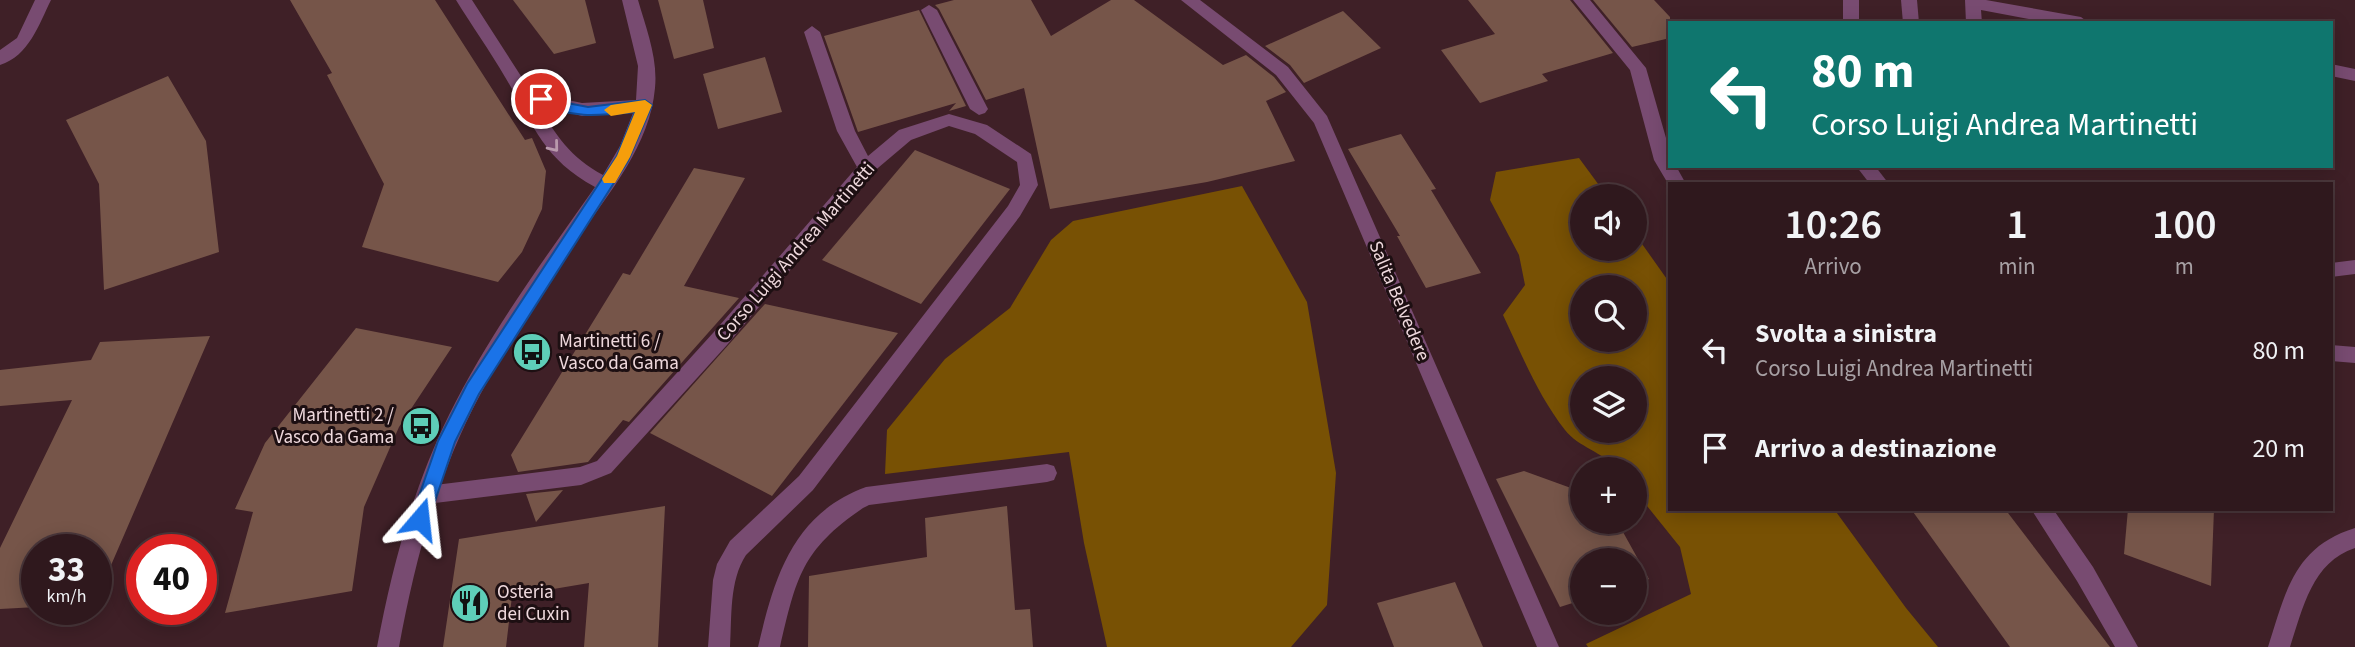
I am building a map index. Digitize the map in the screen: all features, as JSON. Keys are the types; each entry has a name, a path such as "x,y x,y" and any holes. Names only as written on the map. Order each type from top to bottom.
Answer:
{"street":[{"path":"0,59 23,41 43,0"},
{"path":"464,0 522,91 542,132 559,155 582,173 606,185"},
{"path":"388,647 393,614 427,495 447,441 473,389 623,157 645,105 647,66 630,0"},
{"name":"Salita Belvedere","path":"1189,0 1282,71 1321,120 1548,647"},
{"path":"1581,0 1638,68 1663,160 1676,182"},
{"path":"1851,0 1851,21"},
{"path":"1909,0 1911,21"},
{"path":"1973,21 1973,1 2071,21"},
{"path":"929,10 979,109"},
{"path":"812,32 846,131 866,168"},
{"path":"2333,70 2355,75"},
{"path":"522,91 559,107 588,112 645,105"},
{"name":"Corso Luigi Andrea Martinetti","path":"427,495 581,477 604,467 720,339 866,168 905,135 949,120 981,129 1025,159 1029,185 1014,211 806,483 738,548 728,564 724,580 719,647"},
{"path":"1867,168 1878,182"},
{"path":"2333,270 2355,267"},
{"path":"2333,353 2355,355"},
{"path":"769,647 789,571 821,530 853,502 866,496 1046,472"},
{"path":"2042,511 2085,574 2127,647"},
{"path":"2279,647 2314,562 2332,547 2355,538"}],"shaded area":[{"path":"1579,158 1598,184 1570,184 1570,261 1647,261 1647,251 1668,281 1668,511 1835,511 1938,647 1588,647 1586,644 1626,625 1647,625 1647,615 1691,594 1680,547 1647,506 1647,457 1603,457 1580,443 1647,443 1647,366 1570,366 1570,436 1546,403 1503,315 1525,285 1519,255 1490,200 1496,172"},
{"path":"1242,186 1307,302 1336,473 1327,605 1291,647 1107,647 1084,543 1069,452 885,474 887,430 945,359 1010,308 1051,240 1073,221"}],"building":[{"path":"290,0 435,0 525,140 532,138 546,171 542,209 522,252 498,282 362,247 384,184 327,75 332,73"},
{"path":"513,0 585,0 596,43 554,54"},
{"path":"658,0 703,0 714,48 674,59"},
{"path":"954,0 1031,0 1051,36 1111,0 1134,0 1223,65 1246,55 1274,77 1286,92 1266,101 1295,161 1207,182 1050,209 1024,88 986,100 935,5"},
{"path":"1468,0 1570,0 1613,53 1542,74 1548,81 1480,103 1441,50 1495,34"},
{"path":"1593,0 1654,0 1670,17 1668,38 1632,47"},
{"path":"919,10 966,106 949,111 956,103 858,132 824,36"},
{"path":"1343,11 1381,48 1304,83 1290,65 1265,46"},
{"path":"765,57 782,112 718,129 703,74"},
{"path":"168,76 206,141 219,252 104,290 99,184 66,120"},
{"path":"1401,134 1436,189 1431,190 1481,273 1426,288 1397,236 1400,236 1348,149"},
{"path":"915,150 1010,189 921,304 822,260"},
{"path":"694,168 745,178 684,286 739,298 629,422 623,420 588,462 518,472 511,455 623,273 630,275"},
{"path":"765,304 898,333 772,496 650,433"},
{"path":"356,328 452,347 399,427 364,507 352,591 225,613 253,512 235,509 265,443"},
{"path":"210,336 112,563 112,534 21,534 21,608 0,609 0,548 72,400 0,406 0,370 91,360 100,342"},
{"path":"1524,471 1570,488 1570,534 1624,534 1632,548 1570,548 1570,604 1560,607 1496,479"},
{"path":"563,490 536,522 526,494"},
{"path":"665,506 658,647 584,647 589,583 512,596 506,647 443,647 459,539"},
{"path":"1007,506 1015,610 1030,609 1033,647 808,647 809,576 927,557 925,518"},
{"path":"1912,511 2007,511 2110,647 2010,647"},
{"path":"2128,511 2214,511 2211,586 2124,554"},
{"path":"1455,582 1483,647 1394,647 1377,603"}],"slow traffic":[{"path":"610,179 623,157 645,105 611,110"}],"place":[{"name":"Martinetti 6 / Vasco da Gama","path":"532,352"},
{"name":"Martinetti 2 / Vasco da Gama","path":"421,426"},
{"name":"Osteria dei Cuxin","path":"470,603"}],"route":[{"path":"420,519 447,441 473,389 623,157 645,105 588,112 559,107 541,99"}]}
